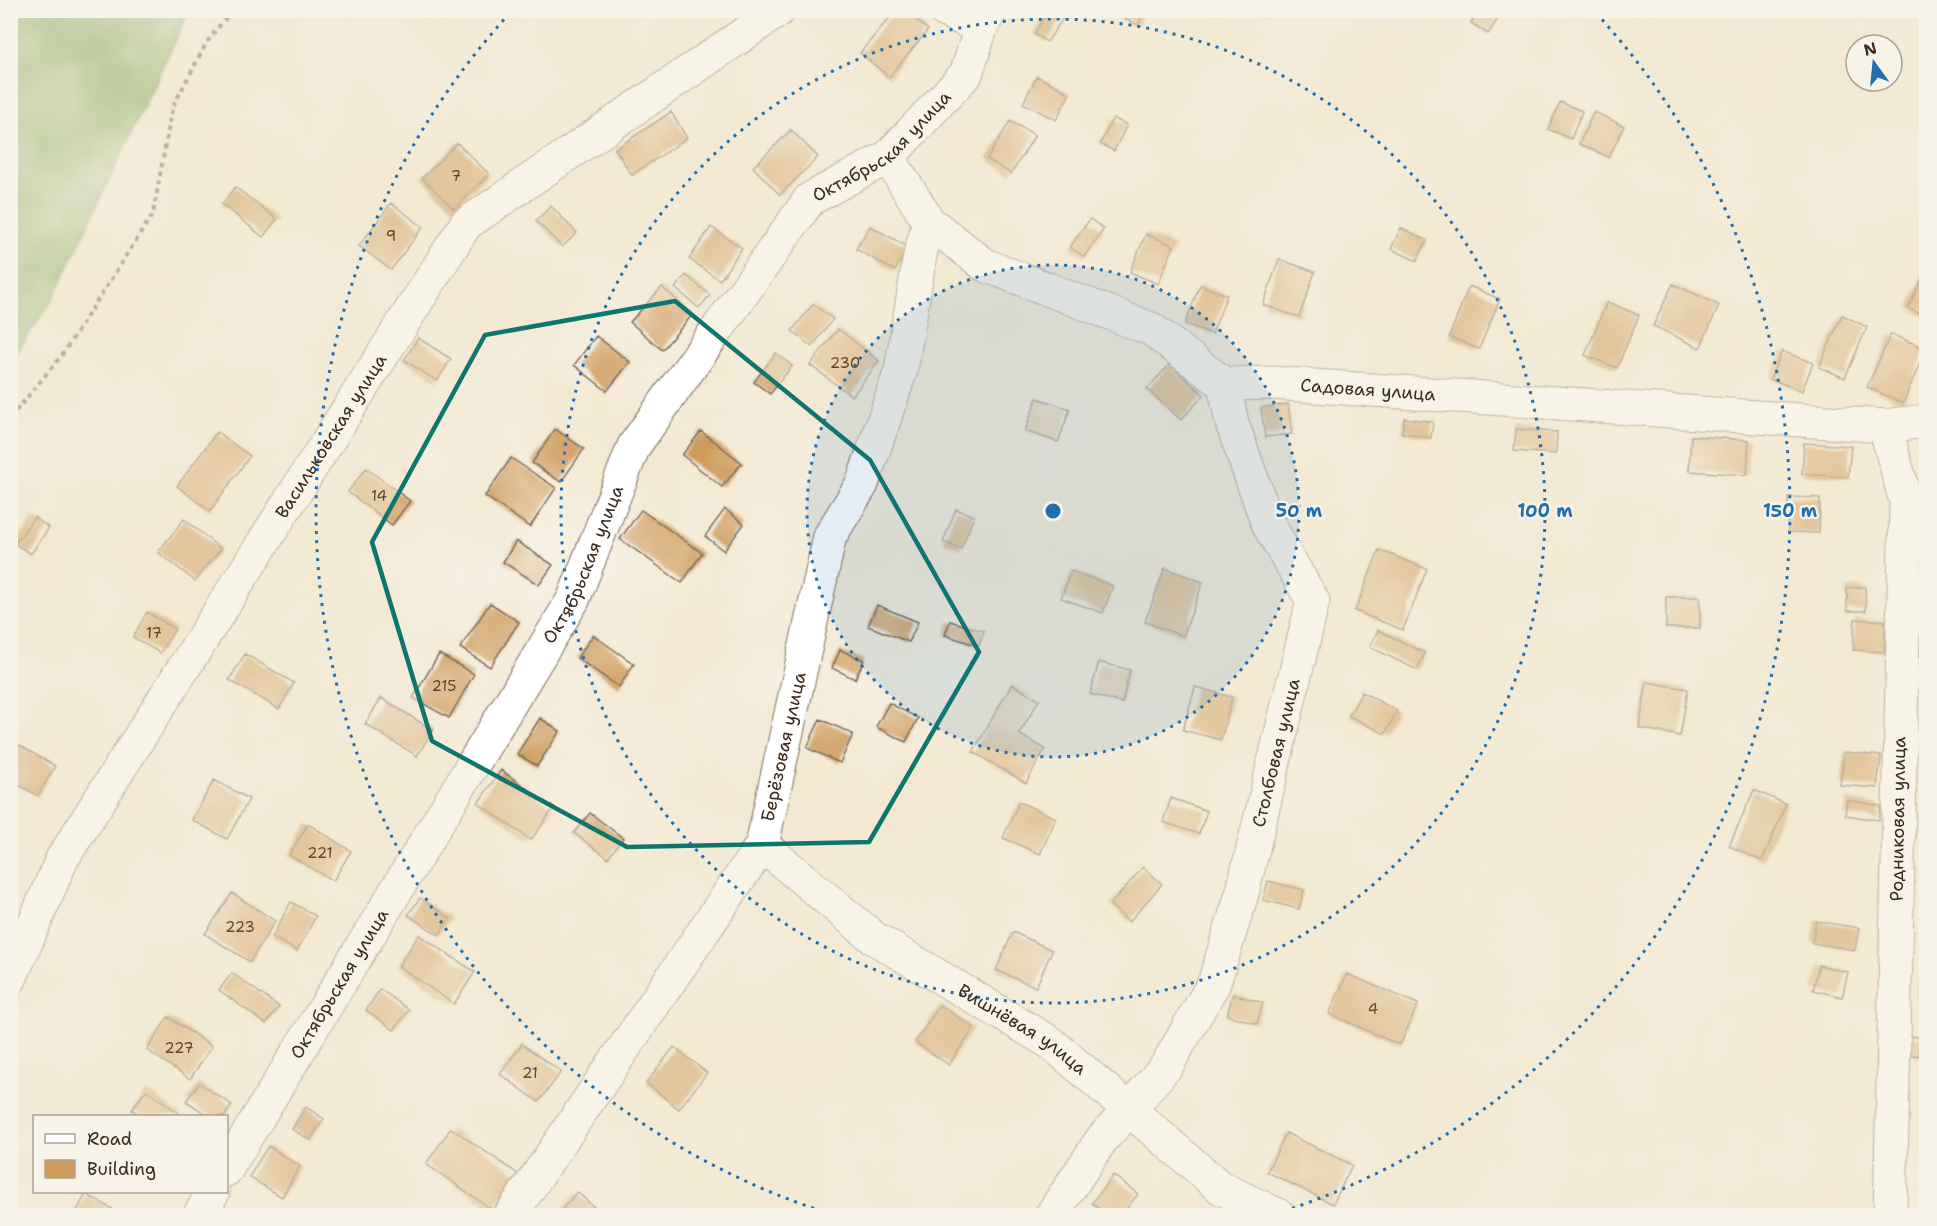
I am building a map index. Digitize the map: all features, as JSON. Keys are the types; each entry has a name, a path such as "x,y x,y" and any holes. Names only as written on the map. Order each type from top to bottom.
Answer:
{"street":[{"name":"Васильковская улица","path":"10,979 62,859 466,224 779,10"},
{"path":"944,10 986,19"},
{"name":"Октябрьская улица","path":"228,1167 573,600 634,446 810,200 888,157 966,74 986,19"},
{"path":"888,157 929,222 985,265 1151,329 1224,384"},
{"name":"Берёзовая улица","path":"510,1215 762,845 830,536 862,484 901,370 920,255 929,222"},
{"name":"Садовая улица","path":"1224,384 1284,384 1885,426 1926,420"},
{"name":"Столбовая улица","path":"1051,1215 1102,1139 1167,1065 1214,983 1242,894 1312,601 1268,524 1232,423 1224,384"},
{"name":"Родниковая улица","path":"1885,426 1906,502 1890,1215"},
{"name":"Вишнёвая улица","path":"762,845 874,938 1051,1043 1129,1110 1216,1202 1280,1215"},
{"path":"199,1215 212,1193"}],"path":[{"path":"10,418 62,355 153,214 172,108 207,42 232,10"}],"highlighted area":[{"path":"675,301 870,460 979,652 869,842 627,847 432,741 372,542 485,335"}],"green space":[{"path":"11,10 189,11 53,299 11,361"}],"building":[{"path":"896,10 905,10 928,30 889,77 860,53"},
{"path":"1048,10 1054,10 1064,17 1047,42 1034,34"},
{"path":"1107,10 1145,10 1138,25"},
{"path":"1479,10 1504,10 1488,34 1471,23"},
{"path":"1037,76 1070,93 1056,120 1023,103"},
{"path":"1560,102 1582,111 1571,139 1548,129"},
{"path":"671,112 687,138 632,175 615,149"},
{"path":"1594,112 1624,126 1609,157 1579,144"},
{"path":"1113,118 1127,125 1114,151 1100,144"},
{"path":"1010,121 1035,135 1011,174 987,159"},
{"path":"791,130 818,157 780,195 753,167"},
{"path":"457,143 489,174 454,209 422,178"},
{"path":"235,187 277,219 263,237 222,204"},
{"path":"391,203 423,227 391,270 359,246"},
{"path":"551,206 577,233 562,247 536,221"},
{"path":"1090,219 1104,229 1084,257 1070,247"},
{"path":"870,226 908,247 895,271 856,249"},
{"path":"711,227 742,248 720,280 689,259"},
{"path":"1401,228 1427,240 1417,261 1391,249"},
{"path":"1146,234 1174,246 1158,284 1130,272"},
{"path":"1279,259 1315,272 1299,317 1263,305"},
{"path":"1926,270 1926,314 1925,317 1908,308"},
{"path":"686,275 710,295 699,308 675,288"},
{"path":"1673,284 1719,305 1700,348 1653,326"},
{"path":"1200,285 1227,295 1212,334 1185,324"},
{"path":"1469,286 1500,299 1479,349 1449,337"},
{"path":"662,287 693,314 662,350 630,322"},
{"path":"1607,302 1639,315 1617,368 1585,355"},
{"path":"813,304 833,319 812,347 792,331"},
{"path":"1842,315 1867,327 1845,378 1819,367"},
{"path":"838,329 879,361 852,396 810,365"},
{"path":"1891,334 1926,349 1903,403 1867,387"},
{"path":"596,336 630,362 607,391 574,365"},
{"path":"418,338 451,359 437,381 404,360"},
{"path":"1782,351 1813,363 1802,391 1770,379"},
{"path":"776,353 792,366 770,394 754,382"},
{"path":"1170,364 1204,395 1181,420 1147,389"},
{"path":"1037,398 1070,409 1058,442 1025,431"},
{"path":"1288,404 1292,434 1265,437 1261,408"},
{"path":"1404,418 1433,422 1431,438 1402,433"},
{"path":"555,429 584,449 561,482 532,463"},
{"path":"1516,429 1557,432 1556,454 1514,451"},
{"path":"701,431 742,463 722,487 682,455"},
{"path":"217,432 250,456 210,511 177,486"},
{"path":"1691,436 1749,440 1747,475 1689,471"},
{"path":"1804,443 1851,446 1848,477 1802,474"},
{"path":"511,458 556,488 530,527 485,496"},
{"path":"366,468 410,501 392,525 348,492"},
{"path":"1788,497 1820,498 1819,533 1788,532"},
{"path":"725,509 744,524 724,551 705,536"},
{"path":"956,509 974,516 961,549 943,542"},
{"path":"641,510 702,553 682,583 620,539"},
{"path":"34,517 49,528 31,554 15,544"},
{"path":"184,519 221,549 195,581 158,552"},
{"path":"516,541 553,565 539,585 503,562"},
{"path":"1379,550 1427,569 1403,630 1355,611"},
{"path":"1165,568 1203,582 1183,636 1145,622"},
{"path":"1071,571 1113,586 1103,613 1061,598"},
{"path":"1865,587 1866,611 1847,611 1847,588"},
{"path":"1666,597 1700,597 1700,628 1666,628"},
{"path":"490,603 519,622 490,667 460,648"},
{"path":"877,605 918,622 909,642 868,626"},
{"path":"147,612 175,629 160,653 133,637"},
{"path":"1855,619 1885,621 1884,652 1853,650"},
{"path":"950,621 984,631 979,646 945,635"},
{"path":"1378,630 1425,653 1417,670 1370,647"},
{"path":"593,635 634,664 619,687 577,658"},
{"path":"840,650 864,660 855,679 832,668"},
{"path":"245,654 294,683 279,709 229,680"},
{"path":"439,654 474,674 449,718 413,698"},
{"path":"1099,662 1130,670 1122,703 1090,694"},
{"path":"1647,682 1688,689 1680,736 1639,728"},
{"path":"1012,684 1039,700 1019,734 1045,749 1026,783 973,752"},
{"path":"1195,687 1232,697 1221,740 1183,730"},
{"path":"1362,692 1397,711 1385,734 1349,716"},
{"path":"381,698 433,730 417,756 365,724"},
{"path":"889,703 918,718 906,742 876,727"},
{"path":"540,718 560,731 537,766 517,754"},
{"path":"820,719 853,734 840,763 807,748"},
{"path":"19,745 55,766 38,796 10,780 10,759"},
{"path":"1844,752 1881,756 1877,788 1840,785"},
{"path":"501,770 554,808 531,840 478,803"},
{"path":"214,780 249,799 227,839 192,820"},
{"path":"1754,790 1786,804 1762,861 1729,846"},
{"path":"1171,798 1207,811 1199,834 1163,822"},
{"path":"1847,800 1881,806 1879,820 1845,815"},
{"path":"1019,802 1056,818 1040,854 1003,838"},
{"path":"590,813 623,838 608,858 574,833"},
{"path":"308,824 351,851 333,881 289,855"},
{"path":"1143,867 1162,884 1129,922 1110,905"},
{"path":"1268,881 1304,890 1299,909 1263,900"},
{"path":"232,893 275,921 250,962 205,934"},
{"path":"420,898 450,918 439,935 408,915"},
{"path":"291,902 316,916 297,951 272,937"},
{"path":"1816,921 1859,928 1855,950 1812,943"},
{"path":"1013,932 1052,950 1036,987 996,970"},
{"path":"419,935 475,972 454,1004 398,966"},
{"path":"1819,965 1848,972 1842,997 1813,990"},
{"path":"1922,965 1926,965 1926,1016 1922,1016"},
{"path":"232,973 279,1007 266,1024 219,990"},
{"path":"1347,974 1418,1004 1400,1045 1329,1014"},
{"path":"380,989 409,1010 394,1030 366,1010"},
{"path":"1233,994 1263,1003 1257,1024 1227,1015"},
{"path":"940,1005 974,1028 949,1065 915,1042"},
{"path":"168,1017 212,1046 190,1079 147,1050"},
{"path":"1909,1036 1926,1038 1926,1056 1908,1055"},
{"path":"522,1044 561,1072 539,1102 500,1074"},
{"path":"674,1047 707,1073 679,1109 646,1083"},
{"path":"199,1083 232,1105 226,1115 207,1115 186,1101"},
{"path":"146,1090 182,1115 141,1115 132,1110"},
{"path":"306,1107 324,1119 310,1140 292,1129"},
{"path":"451,1128 518,1174 493,1210 426,1164"},
{"path":"1286,1133 1352,1165 1333,1204 1267,1172"},
{"path":"268,1146 300,1166 282,1197 249,1177"},
{"path":"1113,1175 1138,1194 1121,1216 1109,1216 1092,1203"},
{"path":"577,1192 604,1216 556,1216"},
{"path":"86,1194 112,1209 108,1216 74,1216"},
{"path":"985,1209 994,1216 981,1216"}]}
